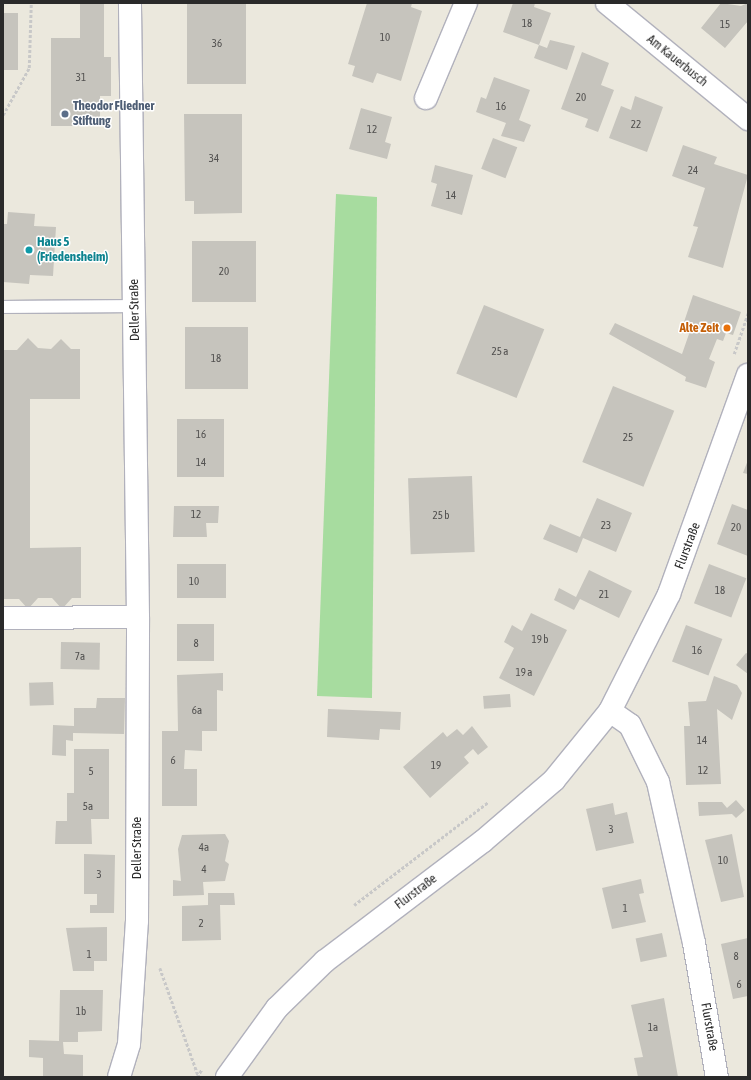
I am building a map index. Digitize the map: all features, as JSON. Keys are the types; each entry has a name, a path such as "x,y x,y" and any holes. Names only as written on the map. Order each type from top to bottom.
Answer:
{"street":[{"name":"Deller Straße","path":"120,1077 129,1044 137,921 138,617 130,3"},
{"path":"426,98 466,3"},
{"name":"Am Kauerbusch","path":"607,3 748,119"},
{"name":"Flurstraße","path":"227,1077 276,1008 325,961 482,842 554,780 610,711 669,594 748,375"},
{"path":"3,618 138,617"},
{"name":"Flurstraße","path":"610,711 630,725 658,782 694,943 717,1077"}],"lane":[{"path":"3,307 135,306"}],"path":[{"path":"3,115 29,68 31,3"},
{"path":"159,965 198,1076"}],"green space":[{"path":"336,194 377,197 372,698 317,696"}],"building":[{"path":"80,3 104,3 104,57 111,57 111,96 100,96 100,126 51,126 51,38 80,38"},
{"path":"187,3 246,3 246,84 187,84"},
{"path":"367,3 412,3 411,7 422,11 401,81 377,73 373,83 352,76 355,66 348,64"},
{"path":"513,3 535,3 534,7 551,13 539,45 503,32"},
{"path":"721,3 741,6 748,3 748,21 725,48 701,28"},
{"path":"3,13 18,13 18,70 3,70"},
{"path":"550,40 575,46 567,70 534,58 539,45 547,48"},
{"path":"582,52 609,63 601,85 614,90 598,132 585,127 588,119 561,109"},
{"path":"494,77 530,90 519,120 531,125 524,142 501,136 506,123 476,112 481,97 486,99"},
{"path":"635,96 663,107 647,152 609,138 621,106 631,110"},
{"path":"361,108 392,117 385,142 391,144 387,159 349,149"},
{"path":"184,114 242,114 242,213 194,214 194,201 185,201"},
{"path":"493,138 517,147 505,178 481,169"},
{"path":"683,145 717,157 714,164 748,175 723,268 688,257 698,227 693,226 705,188 672,176"},
{"path":"435,165 473,175 462,215 431,206 437,184 431,182"},
{"name":"Haus 5 (Friedensheim)","path":"8,212 35,214 34,226 56,227 53,276 30,275 29,284 3,282 3,224 7,224"},
{"path":"192,241 256,241 256,302 192,302"},
{"path":"693,295 741,312 733,335 726,333 723,341 717,339 709,359 715,362 706,388 685,381 686,377 609,334 615,323 682,354 689,334 681,331"},
{"path":"484,305 544,329 517,398 456,374"},
{"path":"185,327 248,327 248,389 185,389"},
{"path":"28,338 38,348 51,349 61,339 71,349 80,349 80,399 30,399 30,548 81,547 81,598 72,598 62,609 52,598 38,598 28,609 19,599 3,599 3,350 17,350"},
{"path":"613,386 674,411 643,487 582,462"},
{"path":"177,419 224,419 224,477 177,477"},
{"path":"748,460 748,474 743,473"},
{"path":"472,476 475,552 411,554 408,478"},
{"path":"597,498 632,513 616,552 583,538 577,553 543,539 550,524 580,537"},
{"path":"732,504 748,510 748,556 717,544"},
{"path":"174,506 219,506 218,523 206,523 207,537 173,537"},
{"path":"177,564 226,564 226,598 177,598"},
{"path":"709,564 746,578 731,618 694,603"},
{"path":"589,570 632,591 619,618 580,599 574,610 554,600 559,588 576,597"},
{"path":"531,613 567,630 534,696 499,678 514,648 504,642 512,625 522,631"},
{"path":"177,624 214,624 214,661 177,661"},
{"path":"686,625 722,639 708,675 672,661"},
{"path":"61,642 100,643 100,670 61,669"},
{"path":"746,653 748,654 748,674 736,665"},
{"path":"223,673 223,691 217,690 217,731 202,731 202,751 185,750 184,769 197,769 197,806 162,806 162,731 178,731 177,675"},
{"path":"714,676 737,685 742,693 732,720 717,709 721,784 686,785 684,726 690,726 688,702 706,701"},
{"path":"53,682 54,705 30,706 29,683"},
{"path":"510,694 511,707 484,709 483,696"},
{"path":"97,698 125,698 124,734 73,733 73,741 66,740 66,756 52,755 53,725 74,726 74,708 96,708"},
{"path":"328,709 401,712 400,730 380,729 379,740 327,737"},
{"path":"472,726 488,747 478,755 473,749 464,757 469,763 430,798 403,767 443,732 447,737 457,729 463,735"},
{"path":"74,749 109,749 109,819 91,819 92,844 55,844 56,821 67,821 67,793 74,793"},
{"path":"736,800 745,810 736,818 732,814 699,816 698,802 722,802 727,808"},
{"path":"613,803 615,815 627,812 634,843 596,851 586,809"},
{"path":"225,834 229,841 225,861 229,864 225,881 203,882 204,895 173,896 173,880 181,881 178,849 182,835"},
{"path":"732,834 744,897 721,902 705,840"},
{"path":"84,854 115,855 114,913 90,913 90,905 97,905 97,894 84,894"},
{"path":"641,879 644,893 639,894 646,922 612,929 602,888"},
{"path":"208,893 234,893 235,905 220,905 221,940 182,941 182,906 208,905"},
{"path":"107,927 107,961 94,961 94,971 73,971 66,928"},
{"path":"662,933 667,956 641,962 636,939"},
{"path":"748,938 748,996 733,999 721,944"},
{"path":"60,990 103,990 102,1031 78,1032 78,1042 63,1042 64,1054 83,1055 83,1077 43,1077 43,1058 29,1057 29,1040 59,1041"},
{"path":"664,998 678,1077 638,1077 634,1058 643,1057 631,1005"}],"place":[{"name":"Theodor Fliedner Stiftung","path":"65,114"},
{"name":"Haus 5 (Friedensheim)","path":"29,250"},
{"name":"Alte Zeit","path":"727,328"}]}
